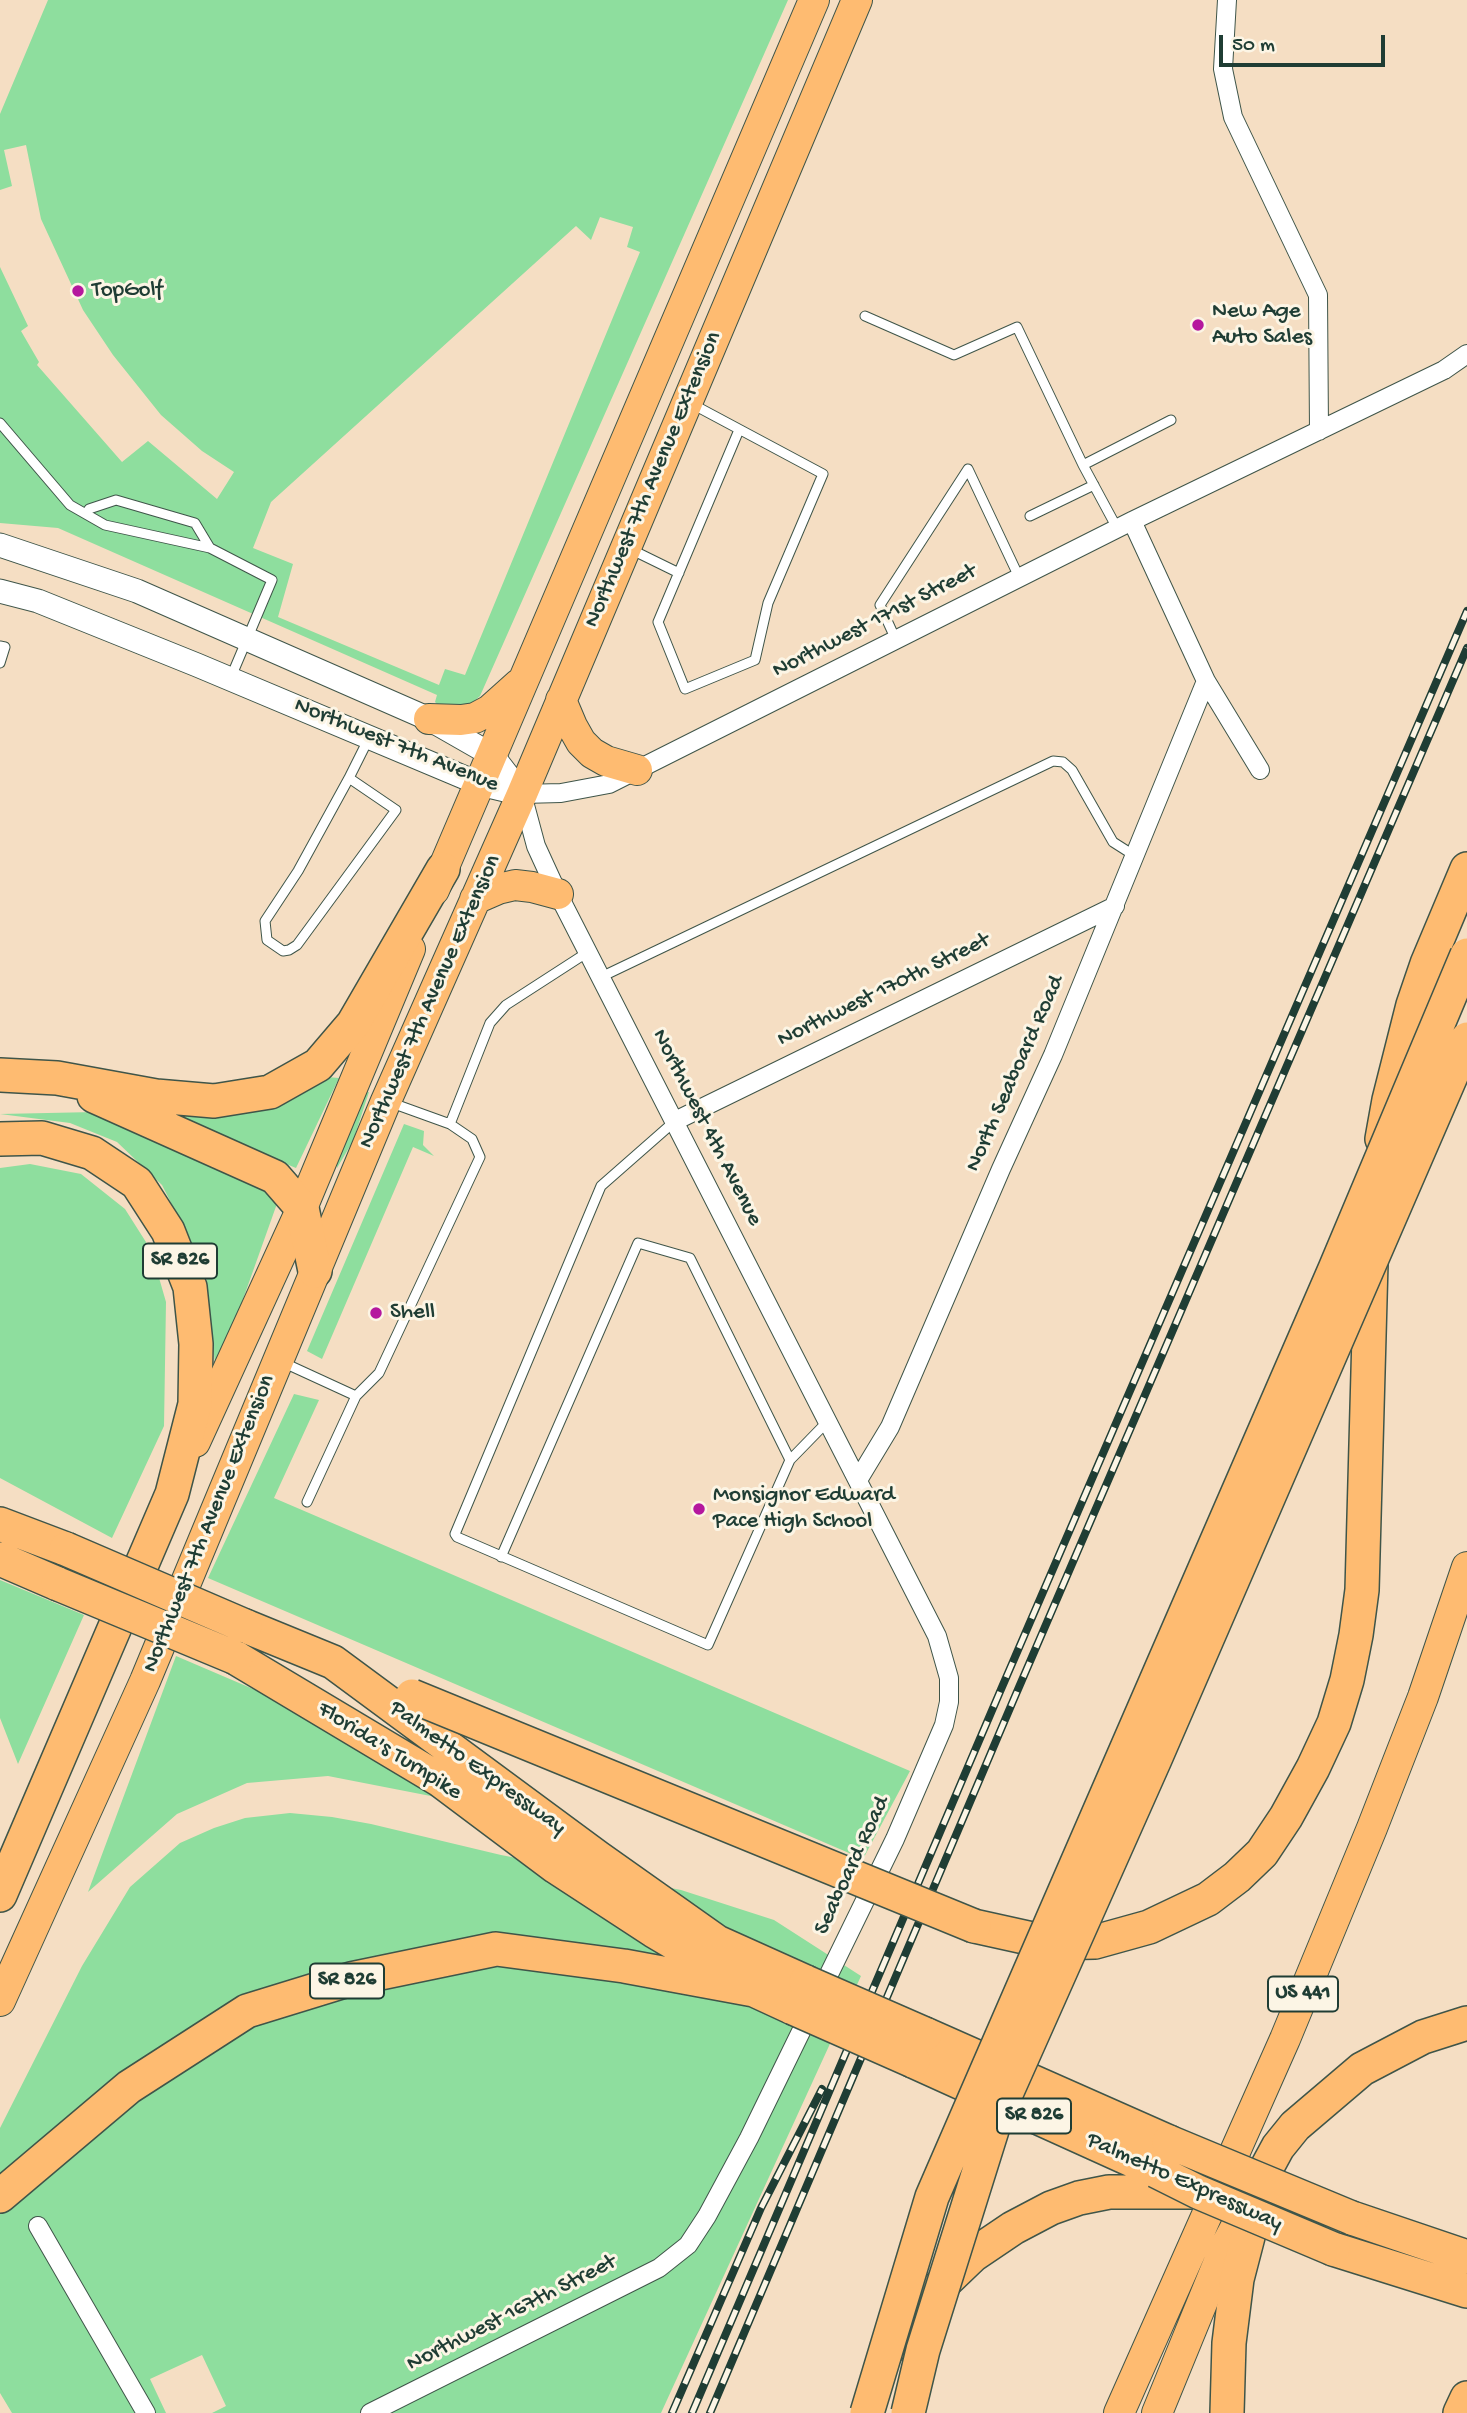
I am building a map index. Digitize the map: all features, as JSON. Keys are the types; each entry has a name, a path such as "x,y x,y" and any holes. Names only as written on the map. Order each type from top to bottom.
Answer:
{"highway":[{"path":"0,1074 57,1078 156,1096 214,1101 270,1092 318,1065 353,1024 443,869"},
{"path":"332,1662 974,1926 1051,1943 1096,1942 1125,1936 1208,1899 1262,1853 1313,1768 1334,1723 1347,1679 1362,1590 1368,1321 1380,1151 1389,1100 1413,1005 1427,964 1467,869"},
{"path":"867,2413 932,2197 1335,1269 1467,956"},
{"path":"908,2413 923,2350 997,2114 1467,1039"},
{"path":"57,1078 137,1117 275,1177 302,1208 315,1271"},
{"name":"SR 826","path":"0,1139 42,1138 92,1153 137,1183 168,1231 190,1287 197,1344 195,1404 172,1494 0,1895"},
{"name":"Palmetto Expressway","path":"2,1524 332,1662 597,1857 717,1942 800,1995 919,2048 1198,2192 1333,2249 1460,2289"},
{"name":"Florida's Turnpike","path":"0,1559 236,1658 440,1780 556,1867 654,1931 754,1990"},
{"name":"SR 826","path":"0,2196 129,2087 247,2011 351,1979 496,1949 624,1966 754,1990 800,1995"},
{"path":"1227,2413 1229,2343 1237,2279 1265,2171 1278,2147 1295,2126 1362,2068 1423,2037 1467,2023"},
{"path":"852,2413 904,2321 972,2255 1051,2207 1109,2192 1157,2169"},
{"name":"Palmetto Expressway","path":"1157,2169 1352,2218 1467,2257"},
{"path":"1460,2413 1467,2398"}],"main road":[{"name":"Northwest 7th Avenue Extension","path":"172,1494 302,1208 443,869 814,0"},
{"name":"Northwest 7th Avenue Extension","path":"0,2001 145,1681 386,1101 522,794 857,0"},
{"path":"429,719 475,718 490,710 524,680"},
{"path":"561,700 581,742 592,753 606,761 637,770"},
{"path":"475,899 498,888 515,885 558,894"},
{"name":"US 441","path":"1119,2413 1285,2039 1372,1828 1423,1697 1467,1567"},
{"path":"1157,2413 1225,2247 1265,2171"}],"street":[{"path":"1227,0 1223,69 1233,117 1318,295 1319,431"},
{"name":"Northwest 171st Street","path":"522,794 561,793 609,784 1124,524 1444,370 1467,354"},
{"path":"1124,524 1206,681 1260,770"},
{"name":"Northwest 7th Avenue","path":"0,545 137,592 429,719 492,755 522,794"},
{"name":"Northwest 7th Avenue","path":"0,591 38,601 480,783 522,794"},
{"name":"North Seaboard Road","path":"858,1480 890,1427 1053,1055 1206,681"},
{"name":"Northwest 4th Avenue","path":"522,794 536,846 558,894 858,1480"},
{"name":"Northwest 170th Street","path":"675,1121 1115,906"},
{"name":"Seaboard Road","path":"675,2257 688,2245 707,2216 749,2138 895,1839 944,1725 949,1702 949,1678 937,1636 858,1480"},
{"path":"38,2226 146,2413"},
{"name":"Northwest 167th Street","path":"370,2413 647,2274 675,2257"}],"lane":[{"path":"865,316 954,355 1017,327 1083,465 1094,485 1124,524"},
{"path":"687,401 823,474 768,603 755,660 685,689 658,622 739,430"},
{"path":"1083,465 1171,420"},
{"path":"0,423 70,505 105,525 210,548 272,580 231,679"},
{"path":"896,640 880,605 968,469 1019,577"},
{"path":"1030,516 1094,485"},
{"path":"86,514 89,509 116,500 195,523 210,548"},
{"path":"626,547 679,573"},
{"path":"0,646 5,647 0,663"},
{"path":"349,778 396,810 297,945 283,951 267,940 265,921 298,872 370,736"},
{"path":"601,977 1053,761 1063,762 1072,770 1113,842 1135,856"},
{"path":"450,1124 489,1023 506,1005 588,952"},
{"path":"307,1502 356,1396 379,1373 480,1157 472,1139 450,1124 386,1101"},
{"path":"675,1121 601,1186 455,1531 457,1537 708,1645 790,1460 828,1420"},
{"path":"501,1556 638,1243 690,1258 790,1460"},
{"path":"278,1360 356,1396"}],"green space":[{"path":"48,0 788,0 480,696 469,706 440,707 435,702 437,695 58,528 0,523 0,267 28,326 21,331 39,362 37,365 122,462 148,441 217,499 234,472 202,451 161,415 113,355 83,310 41,219 26,145 4,150 12,186 0,190 0,114","holes":["600,217 633,227 627,247 640,252 465,675 445,669 439,685 278,617 293,564 253,548 271,502 576,226 591,240"]},
{"path":"327,1077 339,1078 296,1168 154,1110"},
{"path":"369,1092 353,1141 337,1168 337,1148 359,1094"},
{"path":"95,1112 279,1198 216,1375 206,1272 162,1185 117,1142 70,1123 0,1114"},
{"path":"404,1124 424,1131 423,1145 434,1156 413,1147 322,1359 307,1351"},
{"path":"30,1164 81,1174 125,1209 151,1250 166,1302 164,1426 112,1538 0,1478 0,1168"},
{"path":"294,1394 319,1400 274,1498 910,1771 863,1859 208,1578"},
{"path":"0,1580 84,1615 18,1764 0,1718"},
{"path":"176,1656 564,1822 328,1776 247,1783 177,1814 88,1892"},
{"path":"290,1813 371,1824 501,1855 681,1890 774,1920 861,1976 661,2413 212,2413 226,2406 202,2355 150,2379 166,2413 12,2413 0,2393 0,2128 82,1966 130,1887 180,1843 245,1818"}],"railway":[{"path":"692,2413 1467,611"},
{"path":"710,2413 1016,1694 1467,648"},
{"path":"672,2413 761,2208 822,2089"}],"place":[{"name":"TopGolf","path":"78,291"},
{"name":"New Age Auto Sales","path":"1198,325"},
{"name":"Shell","path":"376,1313"},
{"name":"Monsignor Edward Pace High School","path":"699,1509"}]}
